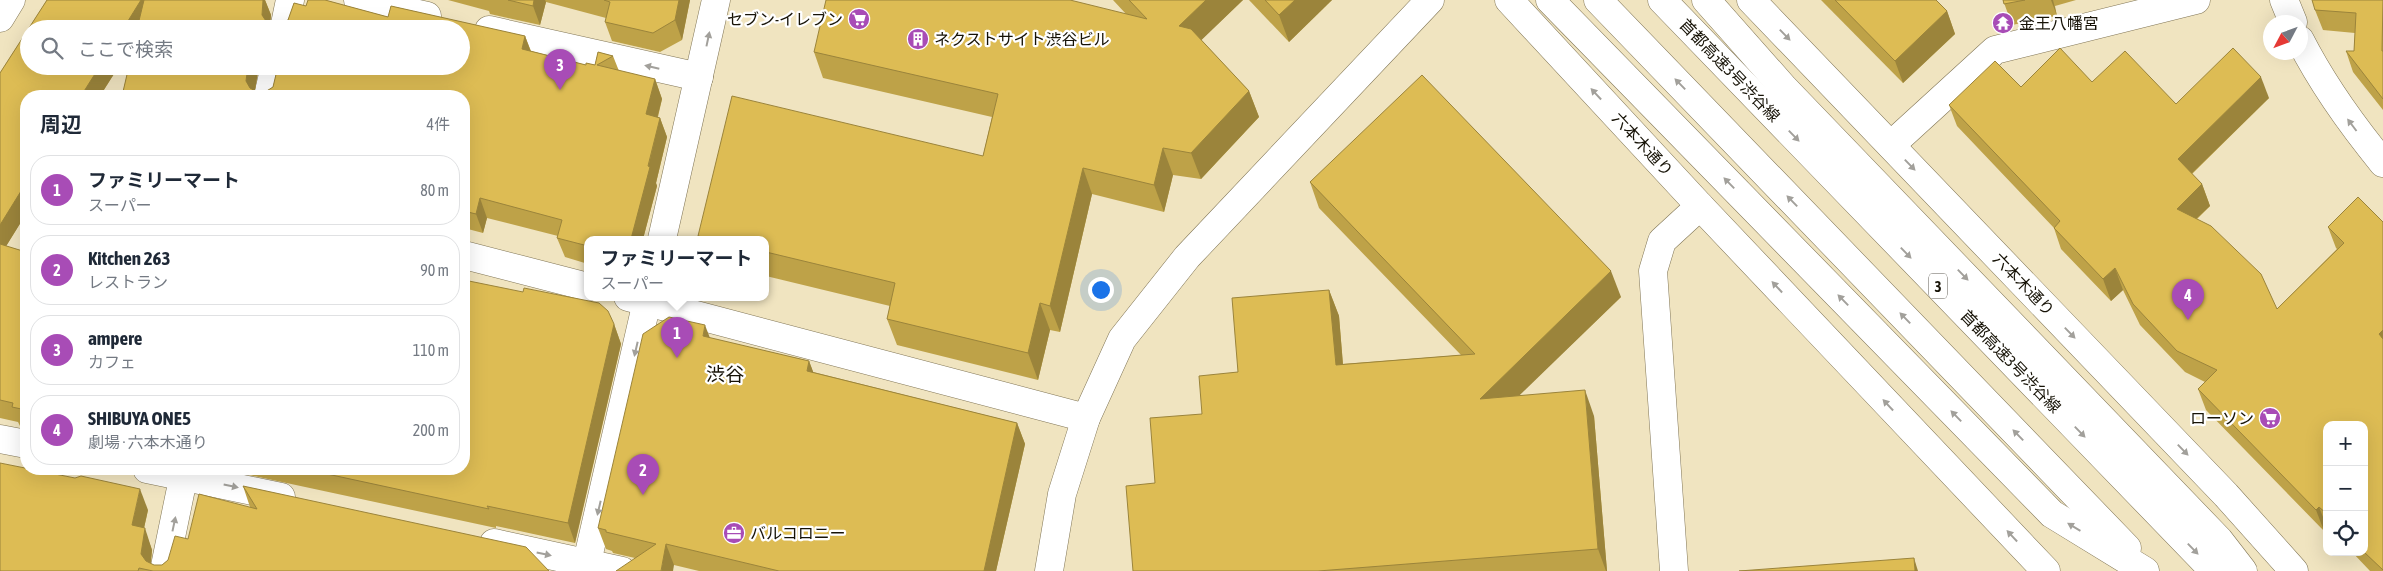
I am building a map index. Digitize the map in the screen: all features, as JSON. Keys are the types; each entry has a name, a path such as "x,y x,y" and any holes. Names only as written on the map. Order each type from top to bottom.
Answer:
{"main road":[{"path":"0,18 12,0"},
{"path":"286,20 290,0"},
{"path":"358,0 448,20"},
{"path":"663,236 716,0"},
{"path":"1050,571 1062,494 1086,418 1122,339 1158,291 1187,257 1430,0"},
{"name":"六本木通り","path":"1509,0 1700,206 2046,571"},
{"path":"1550,0 2052,514 2145,571"},
{"path":"1598,0 2149,571"},
{"name":"首都高速3号渋谷線","path":"1662,0 2214,571"},
{"path":"1706,0 1784,88 2219,540 2243,571"},
{"name":"六本木通り","path":"1751,0 2226,495 2294,571"},
{"path":"1891,146 1994,50 2196,0"},
{"path":"2284,0 2290,15"},
{"path":"470,25 700,77"},
{"path":"2308,56 2318,76 2352,126 2383,163"},
{"path":"269,90 273,75"},
{"path":"1674,571 1653,271 1662,241 1700,206"},
{"path":"470,257 584,286"},
{"path":"586,567 640,301"},
{"path":"652,301 1086,418"},
{"path":"0,439 20,443"},
{"path":"164,571 183,475"},
{"path":"196,475 300,501"},
{"path":"466,537 586,567 622,571"}],"building":[{"path":"47,0 141,0 129,20 34,20"},
{"path":"144,0 263,0 262,15 265,20 139,20"},
{"path":"308,0 325,0 388,17 391,6 454,20 288,20 294,3 306,6"},
{"path":"508,0 534,0 533,6"},
{"path":"604,0 679,0 675,20 653,33 605,22 610,2"},
{"path":"826,0 1070,0 1147,19 1129,0 1206,0 1179,26 1191,29 1249,91 1191,153 1163,148 1154,185 1083,168 1050,306 1040,303 1028,353 887,319 895,283 769,253 769,236 698,236 732,96 983,156 998,94 814,52"},
{"path":"1265,0 1295,0 1279,15"},
{"path":"1835,0 1936,0 1947,11 1895,61"},
{"path":"2003,0 2025,0 2004,4"},
{"path":"2312,0 2383,0 2383,99 2346,51 2354,51 2356,13 2315,10"},
{"path":"470,24 525,36 522,49 586,65 586,63 595,65 598,52 613,56 597,65 655,79 646,114 660,118 648,166 650,167 632,236 584,236 584,245 557,238 562,220 480,198 476,214 470,212 470,90 268,90 273,87 276,75 470,75"},
{"path":"20,42 20,75 94,75 85,90 20,90 20,193 0,225 0,73"},
{"path":"2060,48 2092,82 2125,51 2176,104 2233,48 2261,77 2178,159 2202,184 2177,209 2211,226 2261,274 2277,309 2344,243 2328,227 2358,197 2383,222 2383,330 2379,334 2383,339 2383,570 2368,556 2368,421 2323,421 2323,510 2319,507 2316,510 2198,389 2217,370 2177,351 2133,304 2115,268 2103,279 2054,228 2060,221 1949,105 1995,61 2021,87"},
{"path":"127,75 247,75 246,81 254,90 123,90"},
{"path":"1422,75 1611,271 1480,399 1585,390 1598,549 1318,571 1133,571 1126,486 1155,483 1150,418 1202,414 1199,376 1238,372 1232,298 1329,290 1336,365 1475,354 1310,182"},
{"path":"0,244 20,250 20,409 12,407 13,403 0,400"},
{"path":"470,281 523,292 524,288 599,303 608,311 614,324 568,523 487,506 489,509 332,475 470,475"},
{"path":"669,317 705,325 703,336 809,361 807,371 1017,423 984,571 779,571 666,544 661,571 616,571 656,544 606,532 606,530 598,528 643,334"},
{"path":"0,463 20,467 20,475 60,475 75,478 81,476 140,489 132,525 145,528 141,554 146,561 154,565 162,565 168,560 175,536 188,539 199,494 257,509 243,486 526,547 549,571 153,571 139,568 138,571 0,571"},
{"path":"1914,558 1915,571 1739,571"}],"place":[{"name":"セブン-イレブン","path":"859,19"},
{"name":"金王八幡宮","path":"2003,23"},
{"name":"ネクストサイト渋谷ビル","path":"918,39"},
{"name":"ampere","path":"560,90"},
{"name":"SHIBUYA ONE5","path":"2188,320"},
{"name":"ファミリーマート","path":"677,358"},
{"name":"ローソン","path":"2270,418"},
{"name":"Kitchen 263","path":"643,495"},
{"name":"バルコロニー","path":"734,533"}],"district":[{"name":"渋谷","path":"725,374"}]}
